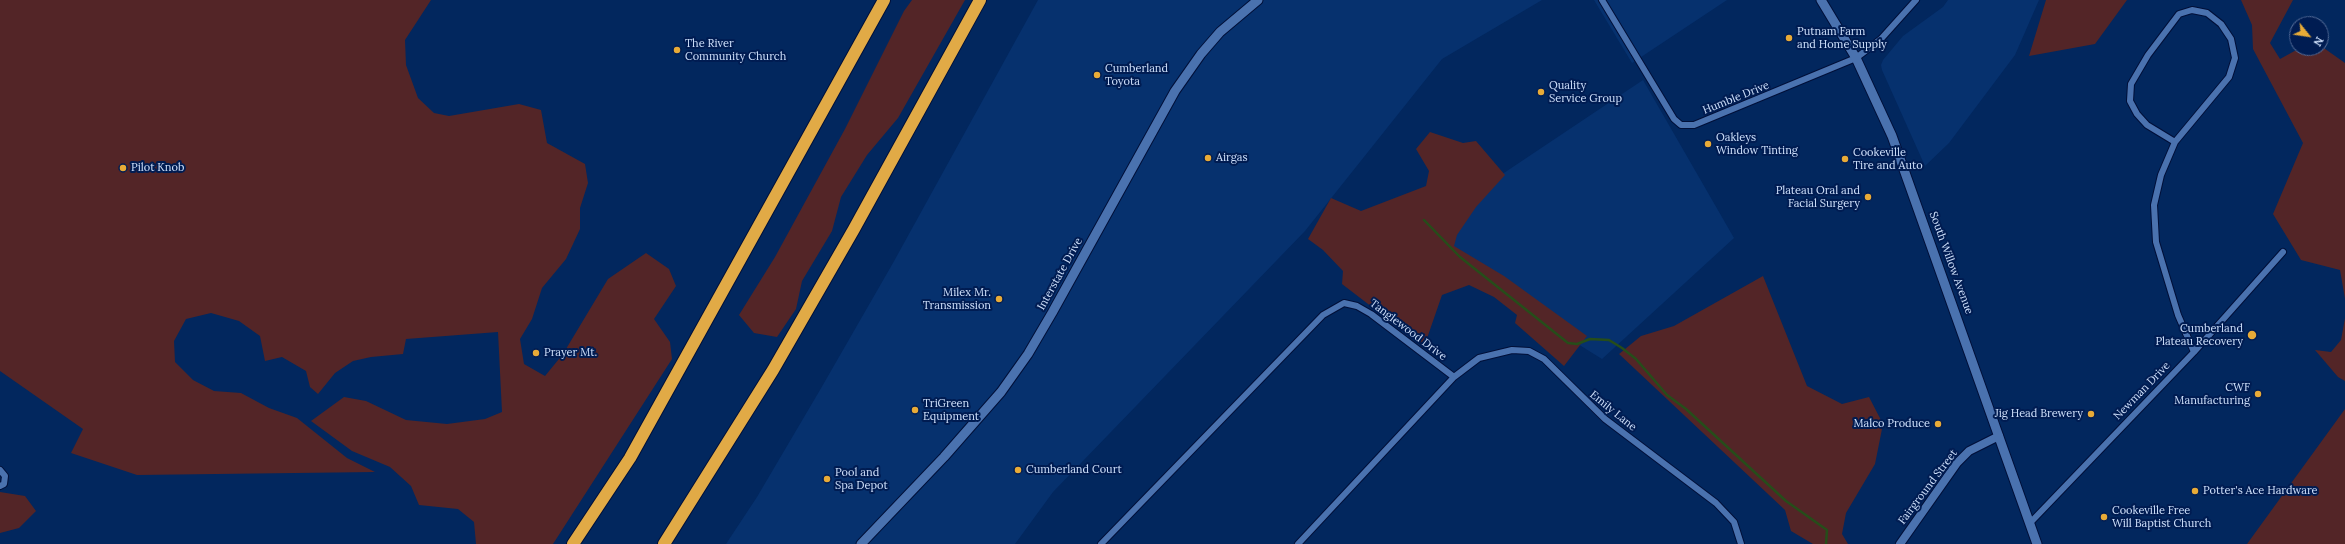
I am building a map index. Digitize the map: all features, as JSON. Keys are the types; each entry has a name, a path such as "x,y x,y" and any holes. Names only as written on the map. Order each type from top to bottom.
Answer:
{"highway":[{"path":"573,544 641,439 884,0"},
{"path":"664,544 777,363 854,229 980,0"}],"main road":[{"name":"Interstate Drive","path":"861,544 944,457 1001,392 1028,354 1049,319 1176,91 1201,54 1215,38 1258,0"},
{"name":"South Willow Avenue","path":"1821,0 1856,58 1892,136 2037,544"}],"street":[{"name":"Humble Drive","path":"1602,0 1674,119 1682,125 1694,125 1856,58 1880,39 1916,0"},
{"path":"2175,142 2147,126 2137,114 2130,101 2131,84 2152,49 2179,14 2192,10 2207,13 2221,24 2230,39 2235,58 2229,77 2175,142 2161,175 2154,205 2156,242 2178,315 2194,352"},
{"name":"Newman Drive","path":"2030,523 2194,352 2283,252"},
{"name":"Tanglewood Drive","path":"1101,544 1332,308 1344,303 1357,306 1371,314 1454,377"},
{"name":"Emily Lane","path":"1454,377 1479,358 1512,350 1529,351 1544,359 1605,419 1716,503 1734,522 1742,544"},
{"path":"1298,544 1454,377"},
{"name":"Fairground Street","path":"1900,544 1957,464 1969,451 1999,436"},
{"path":"0,470 5,476 4,484 0,486"}],"shaded area":[{"path":"0,0 431,0 405,40 406,65 418,98 434,113 449,116 519,104 541,110 547,143 585,164 588,183 580,208 580,229 566,259 542,288 532,319 520,339 524,364 545,376 563,354 608,279 646,253 669,269 676,286 654,319 670,342 672,359 553,544 476,544 474,522 458,509 419,505 411,486 390,467 352,451 311,421 344,397 366,401 406,420 447,424 485,419 502,412 498,332 406,339 403,354 371,357 353,361 335,373 318,394 310,387 306,371 282,357 265,361 260,336 239,321 211,313 186,319 174,341 175,362 193,380 214,391 241,393 269,408 297,418 347,458 375,472 137,475 71,453 83,429 0,371"},
{"path":"912,0 965,0 898,118 867,155 841,197 832,231 802,281 796,309 777,337 754,333 739,315 775,257 845,129 904,11"},
{"path":"1038,0 1542,0 1442,59 1305,231 1053,492 1015,544 726,544 757,497 893,263"},
{"path":"1594,0 1727,0 1632,63"},
{"path":"1948,0 2039,0 2015,55 1949,143 1925,166 1881,65 1883,60 1903,36 1943,7"},
{"path":"2046,0 2127,0 2095,44 2029,56"},
{"path":"2241,0 2293,0 2270,43 2280,59 2289,54 2289,56 2329,56 2329,52 2345,63 2345,299 2340,270 2301,260 2273,214 2303,143 2253,49 2252,25"},
{"path":"1643,80 1734,238 1602,359 1433,254 1462,201"},
{"path":"1430,132 1463,143 1476,141 1505,175 1476,207 1457,235 1454,246 1504,276 1587,336 1564,366 1515,323 1517,315 1494,297 1469,285 1442,295 1424,347 1342,284 1343,271 1323,250 1308,239 1331,198 1361,211 1426,186 1429,171 1416,149"},
{"path":"1763,276 1807,386 1842,404 1869,397 1883,424 1875,464 1846,513 1842,534 1848,544 1813,544 1791,531 1785,510 1619,354 1641,336 1674,326"},
{"path":"2345,318 2345,381 2338,377 2315,350 2331,352 2341,340"},
{"path":"2345,409 2345,544 2247,544"},
{"path":"0,492 25,496 36,511 19,528 0,533"}],"waterway":[{"path":"1424,220 1460,257 1568,343 1577,344 1590,339 1609,340 1636,359 1667,395 1686,409 1786,501 1827,530 1826,544"}],"place":[{"name":"Putnam Farm and Home Supply","path":"1789,38"},
{"name":"The River Community Church","path":"677,50"},
{"name":"Cumberland Toyota","path":"1097,75"},
{"name":"Quality Service Group","path":"1541,92"},
{"name":"Oakleys Window Tinting","path":"1708,144"},
{"name":"Airgas","path":"1208,158"},
{"name":"Cookeville Tire and Auto","path":"1845,159"},
{"name":"Pilot Knob","path":"123,168"},
{"name":"Plateau Oral and Facial Surgery","path":"1868,197"},
{"name":"Milex Mr. Transmission","path":"999,299"},
{"name":"Cumberland Plateau Recovery","path":"2252,335"},
{"name":"Prayer Mt.","path":"536,353"},
{"name":"CWF Manufacturing","path":"2258,394"},
{"name":"TriGreen Equipment","path":"915,410"},
{"name":"Jig Head Brewery","path":"2091,414"},
{"name":"Malco Produce","path":"1938,424"},
{"name":"Cumberland Court","path":"1018,470"},
{"name":"Pool and Spa Depot","path":"827,479"},
{"name":"Potter's Ace Hardware","path":"2195,491"},
{"name":"Cookeville Free Will Baptist Church","path":"2104,517"}]}
